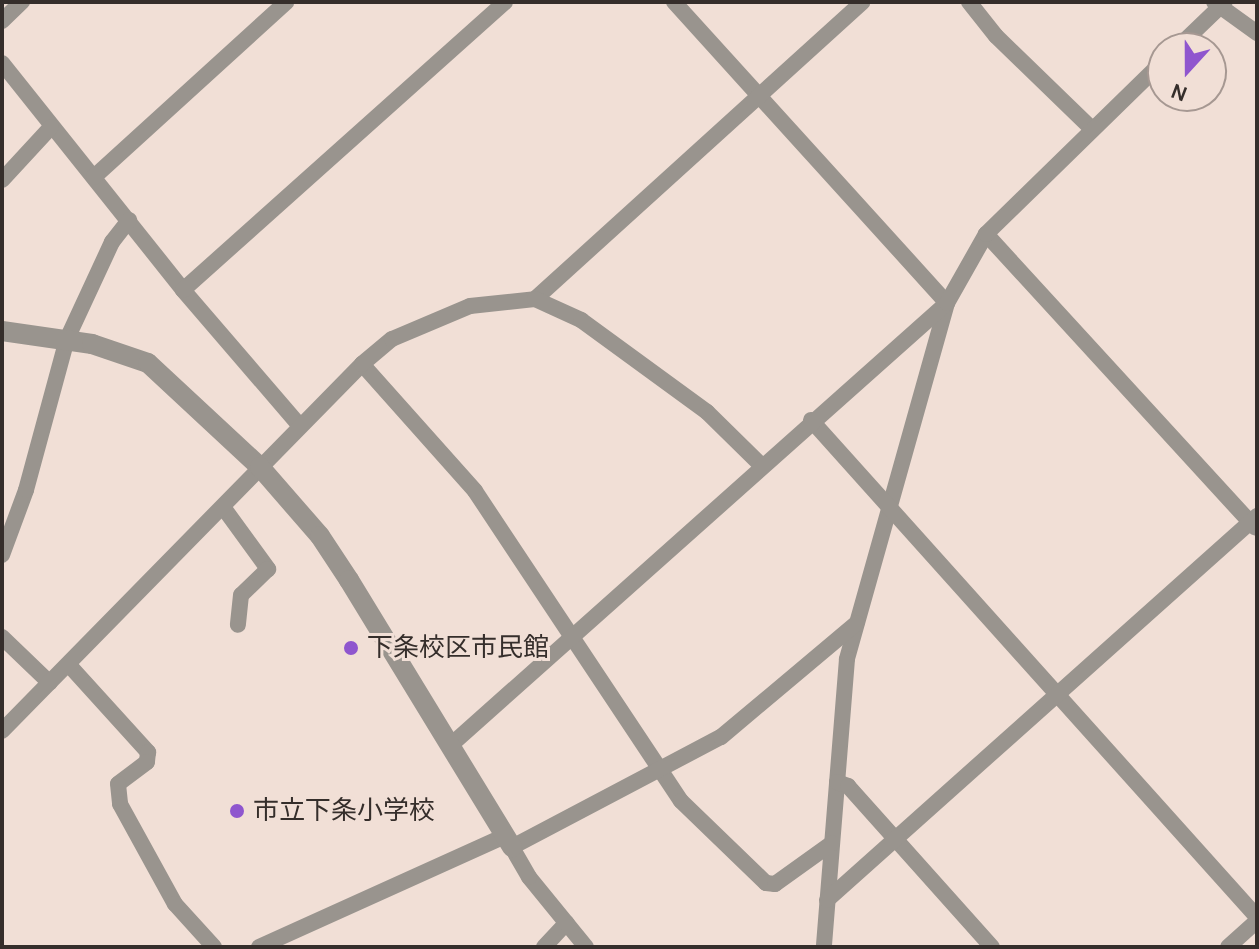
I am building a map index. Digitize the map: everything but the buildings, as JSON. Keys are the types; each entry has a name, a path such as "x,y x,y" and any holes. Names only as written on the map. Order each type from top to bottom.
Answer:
{"street":[{"path":"2,21 22,2"},
{"path":"94,177 286,2"},
{"path":"183,290 505,2"},
{"path":"674,2 947,303"},
{"path":"535,299 862,2"},
{"path":"969,2 996,36 1092,129"},
{"path":"1192,32 1219,4 1257,33"},
{"path":"2,63 183,290 300,426"},
{"path":"824,947 847,659 947,303 986,234 1147,76"},
{"path":"2,180 51,127"},
{"path":"2,555 26,490 67,339 112,242 129,220"},
{"path":"827,900 898,841 1255,523 986,234"},
{"path":"2,731 362,364 392,339 470,306 535,299 581,320 655,370 761,465"},
{"path":"452,744 575,638 811,420 947,303"},
{"path":"2,331 67,339 123,351 148,363 260,467 320,536 452,744 509,842 586,947"},
{"path":"362,364 475,491 681,801 766,883 775,884 832,843"},
{"path":"811,420 1257,919 1228,947"},
{"path":"223,507 268,569 241,595 238,625"},
{"path":"259,947 509,842 721,737 857,623"},
{"path":"2,637 50,683"},
{"path":"69,665 148,752 147,762 118,784 120,804 175,904 214,947"},
{"path":"837,782 848,786 992,947"},
{"path":"544,947 566,923"}],"place":[{"name":"下条校区市民館","path":"351,648"},
{"name":"市立下条小学校","path":"237,811"}]}
